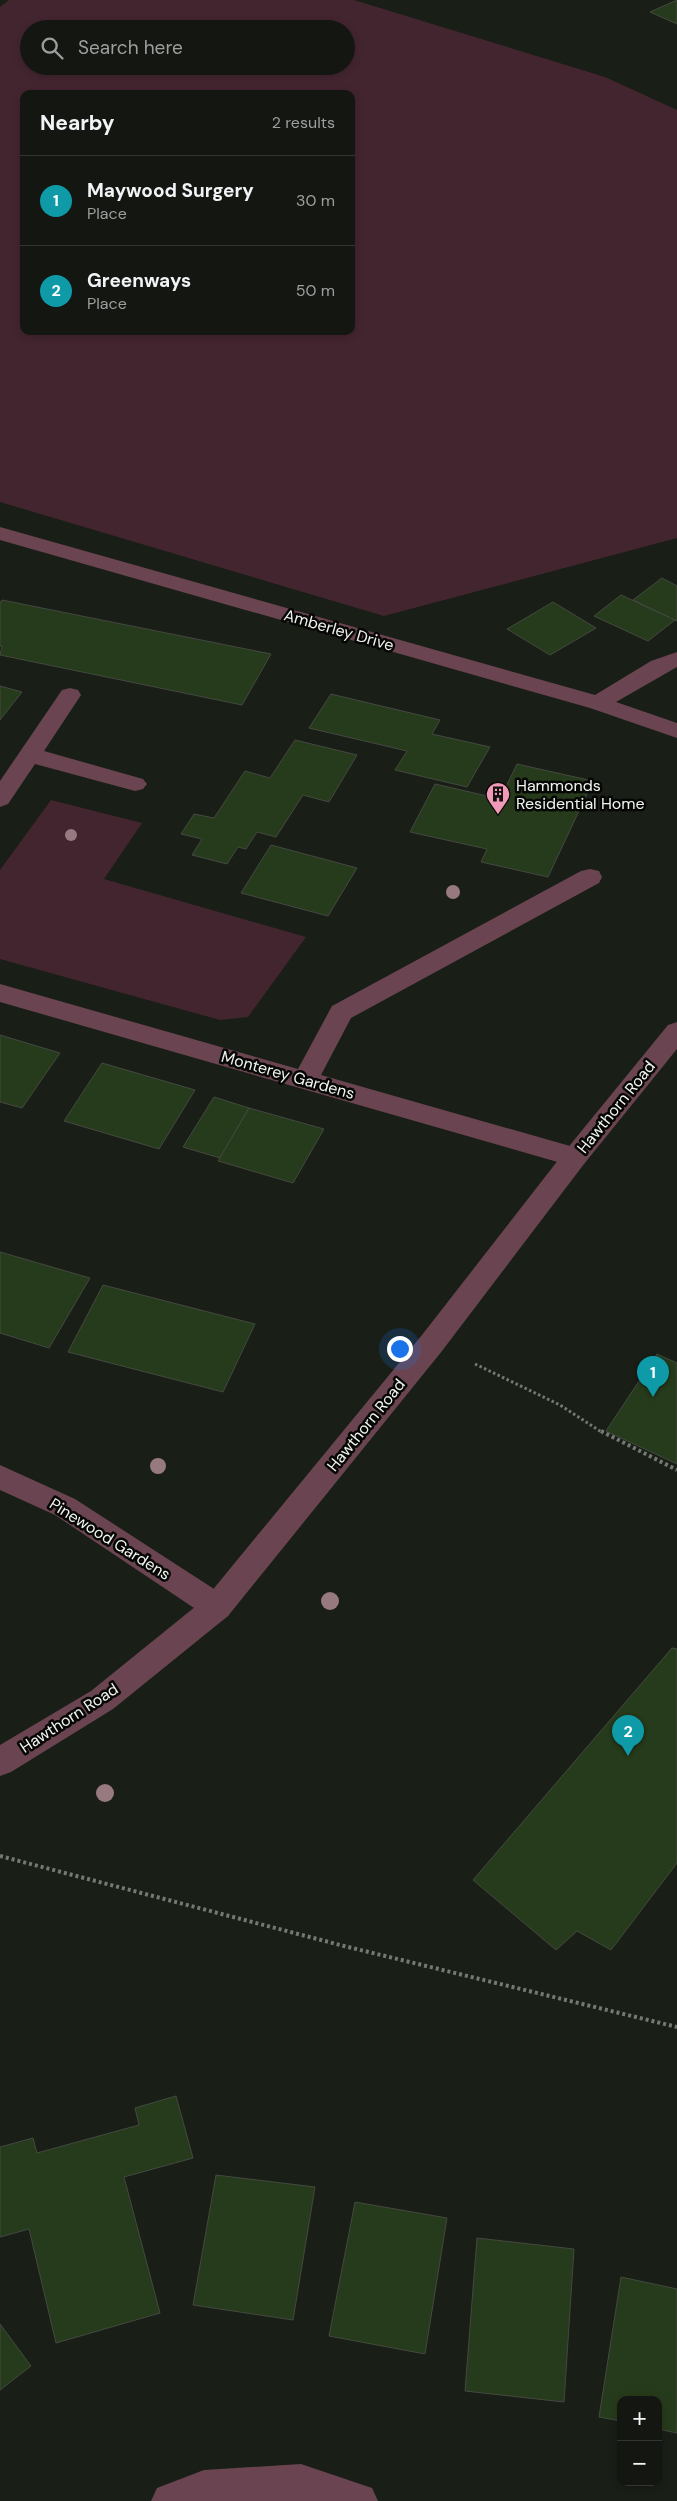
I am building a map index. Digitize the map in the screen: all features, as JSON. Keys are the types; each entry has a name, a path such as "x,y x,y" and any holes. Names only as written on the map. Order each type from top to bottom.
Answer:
{"street":[{"name":"Amberley Drive","path":"0,533 598,703 677,731"},
{"path":"598,703 659,666 677,659"},
{"path":"0,799 70,695"},
{"path":"30,755 135,784"},
{"path":"305,1080 341,1012 590,877"},
{"name":"Monterey Gardens","path":"0,993 575,1157"},
{"name":"Hawthorn Road","path":"0,1762 102,1700 217,1607 432,1344 575,1157 677,1031"},
{"name":"Pinewood Gardens","path":"0,1477 65,1507 217,1607"},
{"path":"170,2501 204,2489 301,2483 359,2501"}],"path":[{"path":"432,1344 560,1405 610,1438 677,1470"},
{"path":"0,1856 344,1946 677,2027"}],"shaded area":[{"path":"9,0 354,0 605,77 677,110 677,538 384,616 0,502 0,7"},
{"path":"51,800 142,823 104,879 306,937 248,1017 220,1020 0,959 0,870"}],"building":[{"path":"677,0 677,24 650,12"},
{"path":"662,578 677,586 677,621 633,600"},
{"path":"621,595 675,620 648,641 594,616"},
{"path":"2,600 271,654 242,705 0,655 2,646 0,646 0,603"},
{"path":"553,602 596,628 550,655 507,629"},
{"path":"0,686 22,692 0,720"},
{"path":"331,694 440,720 432,734 490,747 467,787 395,770 407,751 309,728"},
{"path":"295,740 357,755 329,802 303,795 276,837 257,832 246,849 238,847 227,864 192,855 202,839 181,834 194,814 214,818 245,771 270,778"},
{"name":"Hammonds Residential Home","path":"517,764 593,781 548,877 481,862 487,849 410,832 435,784 500,799"},
{"path":"271,845 357,868 328,916 241,893"},
{"path":"0,1035 60,1053 22,1108 0,1102"},
{"path":"102,1063 195,1090 159,1149 64,1121"},
{"path":"214,1097 249,1108 220,1158 183,1147"},
{"path":"249,1108 324,1129 293,1183 218,1161"},
{"path":"0,1252 90,1278 49,1348 0,1333"},
{"path":"103,1285 255,1324 223,1392 68,1352"},
{"path":"657,1354 677,1363 677,1464 606,1431"},
{"path":"672,1648 677,1649 677,1863 611,1950 577,1931 556,1950 473,1880"},
{"path":"176,2096 193,2158 124,2177 160,2313 56,2343 29,2229 0,2237 0,2147 33,2138 37,2153 139,2125 135,2108"},
{"path":"216,2175 315,2187 293,2320 193,2305"},
{"path":"355,2202 447,2218 425,2354 329,2336"},
{"path":"477,2238 574,2249 564,2402 465,2391"},
{"path":"621,2277 677,2289 677,2433 662,2430 662,2396 617,2396 617,2420 599,2417"},
{"path":"0,2324 31,2366 0,2390"}],"place":[{"name":"Hammonds Residential Home","path":"498,815"},
{"name":"Maywood Surgery","path":"653,1397"},
{"name":"Greenways","path":"628,1756"}]}
